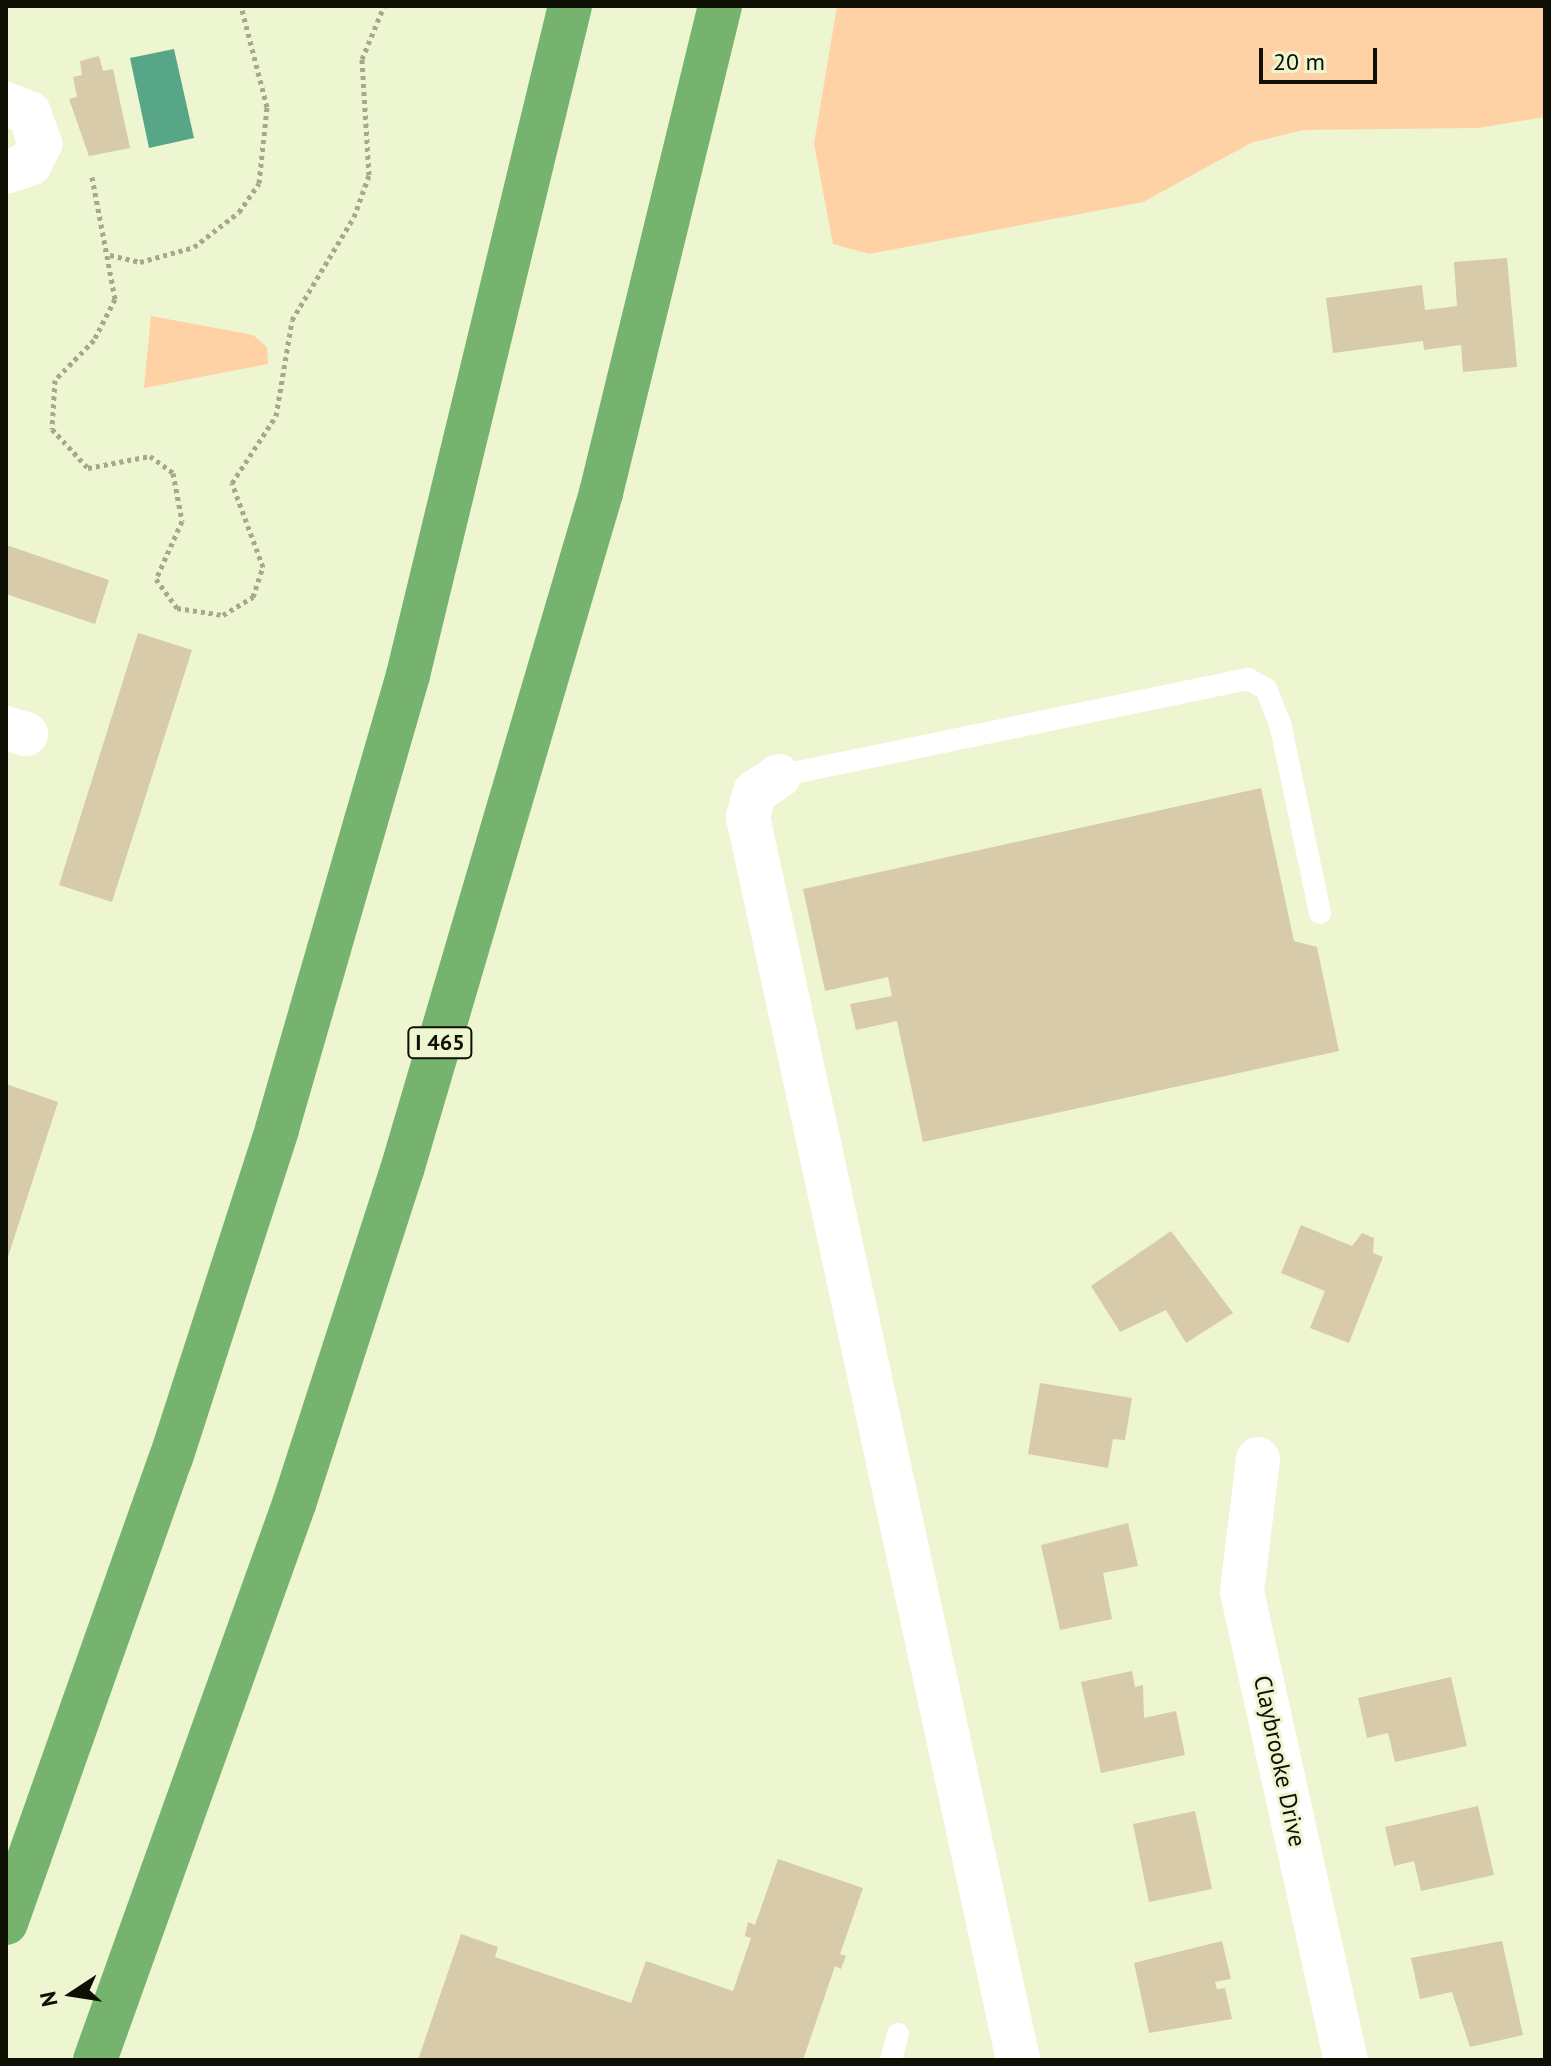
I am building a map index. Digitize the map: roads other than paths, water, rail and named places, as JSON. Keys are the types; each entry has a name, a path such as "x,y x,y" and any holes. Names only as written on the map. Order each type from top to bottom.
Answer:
{"highway":[{"path":"6,1923 171,1458 277,1129 412,659 570,6"},
{"name":"I 465","path":"95,2060 294,1504 402,1170 601,493 720,6"}],"street":[{"path":"6,104 29,113 40,144 30,164 6,172"},
{"path":"779,776 755,792 748,817 1018,2060"},
{"name":"Claybrooke Drive","path":"1258,1459 1242,1592 1346,2060"}],"lane":[{"path":"779,776 1248,679 1266,689 1280,723 1320,913"},
{"path":"891,2060 898,2034"}]}
